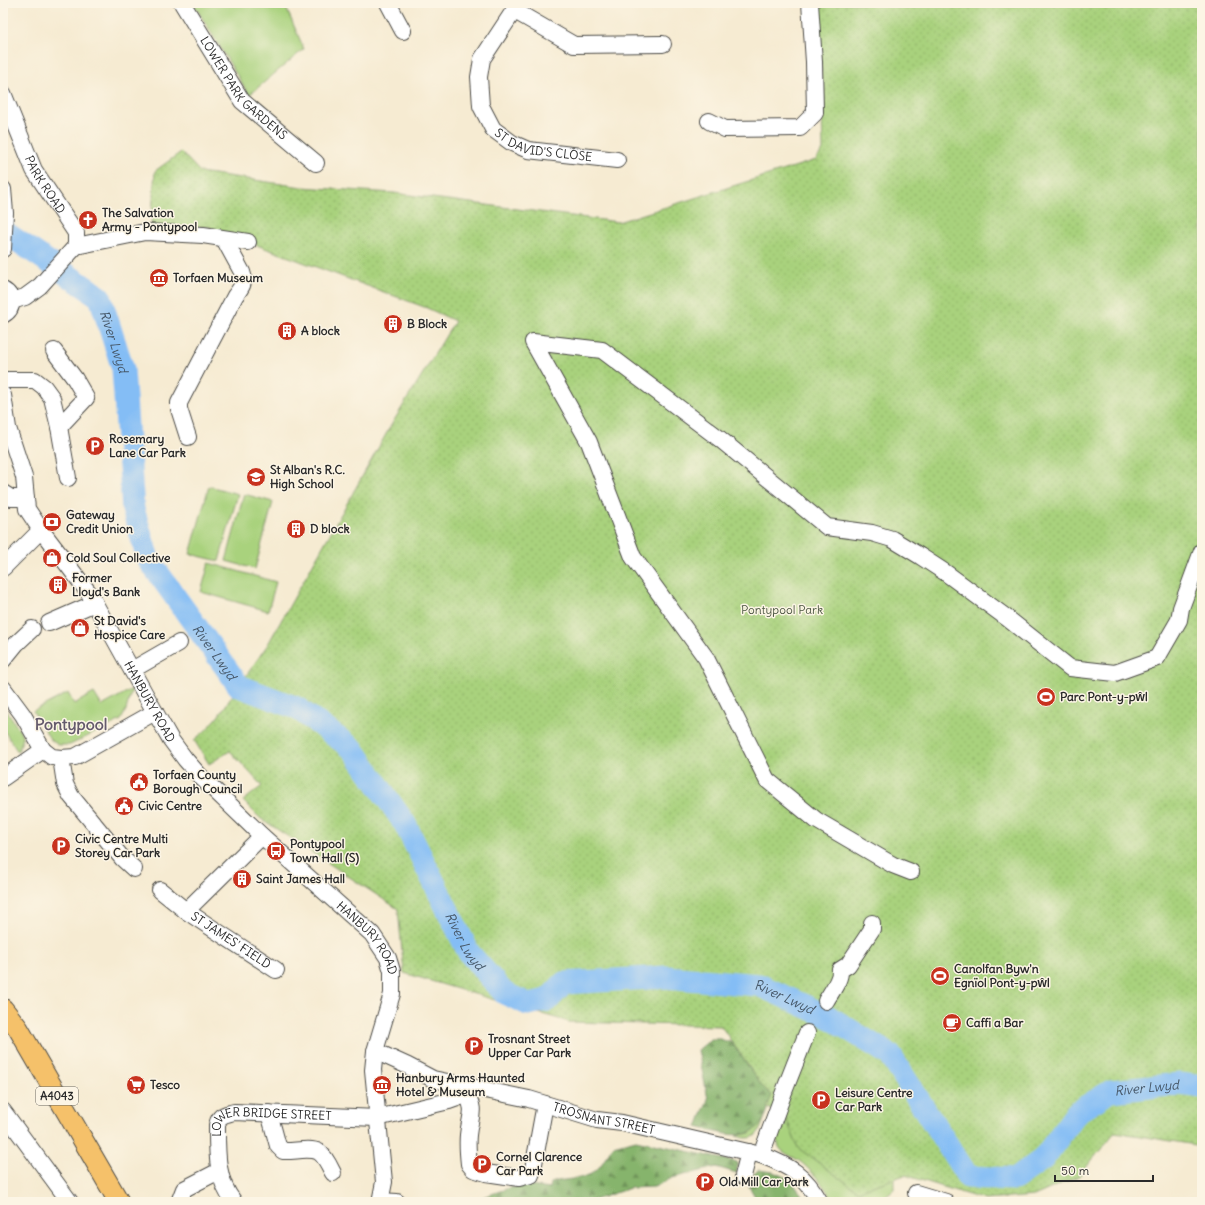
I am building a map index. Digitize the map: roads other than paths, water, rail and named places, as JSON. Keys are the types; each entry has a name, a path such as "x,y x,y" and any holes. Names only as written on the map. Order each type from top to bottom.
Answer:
{"main road":[{"name":"A4043","path":"3,1009 18,1028 119,1202"}],"street":[{"name":"LOWER PARK GARDENS","path":"182,3 242,102 316,163"},
{"path":"388,3 403,31"},
{"path":"709,121 725,128 800,128 815,113 814,62 810,3"},
{"path":"517,7 574,46 663,44"},
{"name":"ST DAVID'S CLOSE","path":"517,7 482,59 479,77 481,106 493,130 512,143 528,150 617,160"},
{"name":"PARK ROAD","path":"3,93 34,170 76,233 73,249"},
{"path":"3,189 5,213 3,249"},
{"path":"3,316 10,310 7,296 25,297 40,286 73,249 146,232 203,235 248,242"},
{"path":"188,437 179,409 179,403 235,296 244,283 242,272 224,239"},
{"path":"911,872 893,865 816,820 767,780 706,658 633,557 588,442 533,342 602,350 720,439 827,526 872,532 892,539 946,573 1013,622 1070,668 1115,673 1157,658 1179,620 1181,608 1202,551"},
{"path":"54,351 75,378 86,398 59,427"},
{"path":"3,380 35,380 44,387 52,398 68,478"},
{"name":"HANBURY ROAD","path":"3,395 8,428 24,477 27,509 40,530 89,593 155,712 185,759 262,836 372,934 388,958 392,971 392,994 375,1051 373,1070 384,1182 380,1202"},
{"path":"3,493 11,498 26,498"},
{"path":"3,568 40,530"},
{"path":"49,623 95,603"},
{"path":"3,660 16,644 32,629"},
{"path":"132,670 179,643"},
{"path":"3,688 23,715 44,750 52,758 75,757 155,712"},
{"path":"3,778 44,750"},
{"path":"61,758 65,784 71,796 122,858 134,869"},
{"name":"ST JAMES' FIELD","path":"186,911 262,836"},
{"name":"ST JAMES' FIELD","path":"160,890 186,911 276,970"},
{"path":"826,1001 835,987 841,973 840,970 848,965 872,929 872,923"},
{"path":"743,1176 755,1154 785,1089 807,1033"},
{"name":"TROSNANT STREET","path":"375,1051 433,1079 467,1089 529,1099 597,1120 622,1123 755,1154 782,1163 800,1175 815,1193 820,1202"},
{"path":"467,1089 473,1117 468,1135 469,1164 473,1169 486,1173 519,1178 531,1175 545,1104"},
{"name":"LOWER BRIDGE STREET","path":"234,1202 225,1187 219,1171 217,1125 219,1118 222,1115 234,1112 377,1118 449,1101 463,1096 467,1089"},
{"path":"3,1112 70,1202"},
{"path":"270,1113 278,1146 283,1152 306,1150 318,1152 333,1173"},
{"path":"179,1202 184,1189 219,1171"},
{"path":"916,1193 946,1202"},
{"path":"380,1202 397,1202"}],"waterway":[{"name":"River Lwyd","path":"3,231 100,297 123,369 133,509 148,559 239,686 297,708 353,749 405,824 469,953 504,993 528,1004 548,1000 564,983 666,977 759,985 829,1017 890,1055 968,1177 1015,1179 1043,1159 1077,1112 1111,1091 1180,1084 1202,1087"}],"place":[{"name":"The Salvation Army - Pontypool","path":"88,220"},
{"name":"Torfaen Museum","path":"159,278"},
{"name":"B Block","path":"393,324"},
{"name":"A block","path":"287,331"},
{"name":"Rosemary Lane Car Park","path":"95,446"},
{"name":"St Alban's R.C. High School","path":"256,477"},
{"name":"Gateway Credit Union","path":"52,522"},
{"name":"D block","path":"296,529"},
{"name":"Cold Soul Collective","path":"52,558"},
{"name":"Former Lloyd's Bank","path":"58,585"},
{"name":"St David's Hospice Care","path":"80,628"},
{"name":"Parc Pont-y-pŵl","path":"1046,697"},
{"name":"Torfaen County Borough Council","path":"139,782"},
{"name":"Civic Centre","path":"124,806"},
{"name":"Civic Centre Multi Storey Car Park","path":"61,846"},
{"name":"Pontypool Town Hall (S)","path":"276,851"},
{"name":"Saint James Hall","path":"242,879"},
{"name":"Canolfan Byw'n Egnïol Pont-y-pŵl","path":"940,976"},
{"name":"Caffi a Bar","path":"952,1023"},
{"name":"Trosnant Street Upper Car Park","path":"474,1046"},
{"name":"Tesco","path":"136,1085"},
{"name":"Hanbury Arms Haunted Hotel & Museum","path":"382,1085"},
{"name":"Leisure Centre Car Park","path":"821,1100"},
{"name":"Cornel Clarence Car Park","path":"482,1164"},
{"name":"Old Mill Car Park","path":"705,1182"}],"district":[{"name":"Pontypool","path":"71,724"}],"park label":[{"name":"Pontypool Park","path":"782,610"}]}
